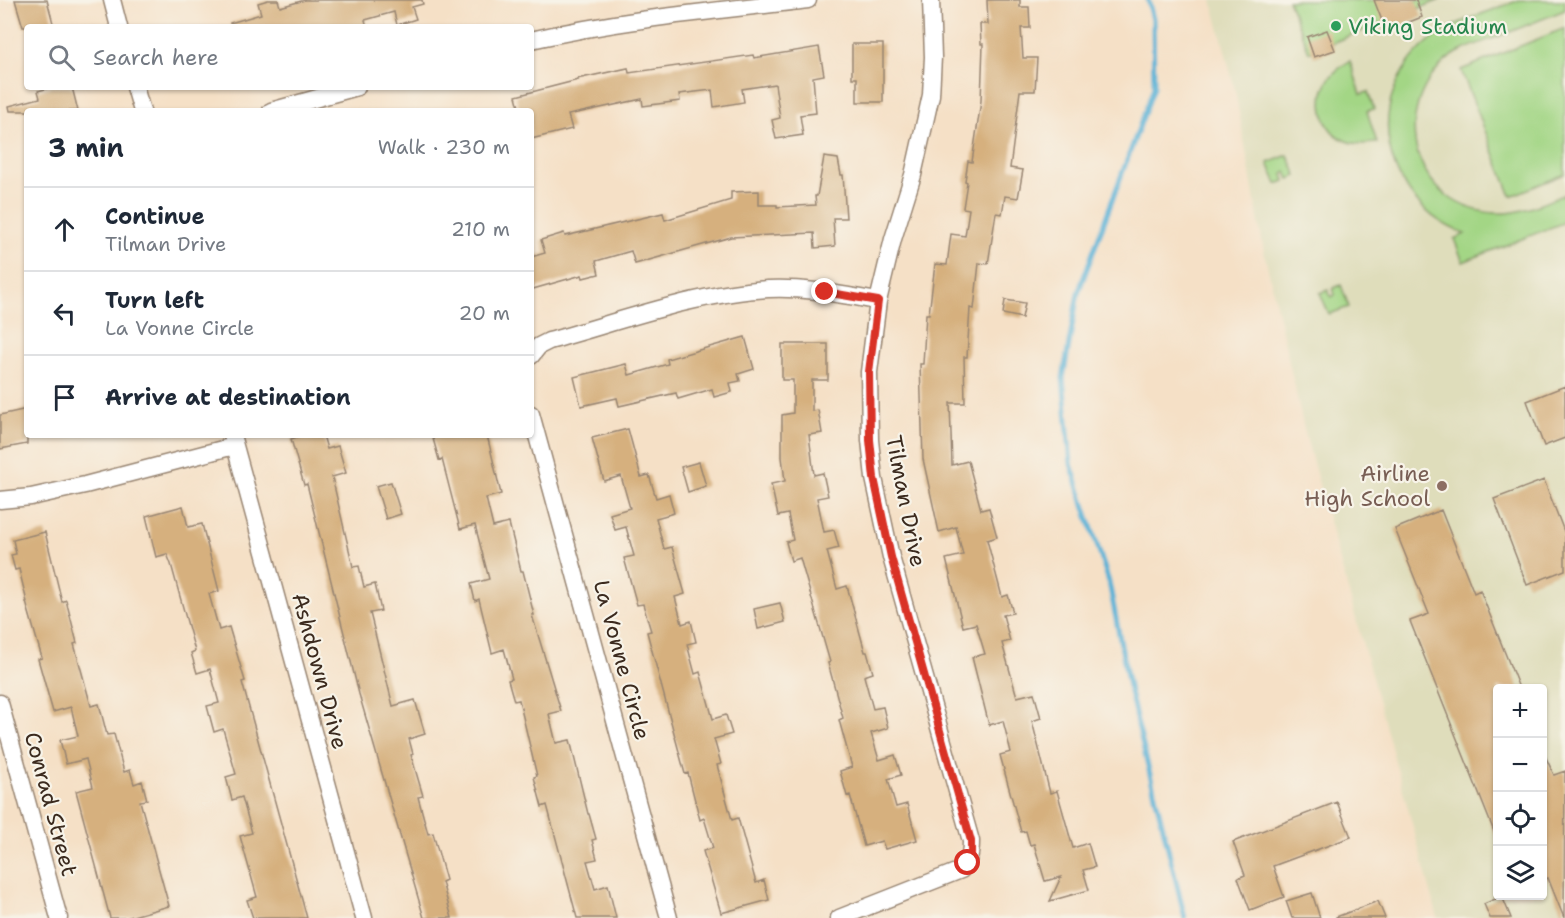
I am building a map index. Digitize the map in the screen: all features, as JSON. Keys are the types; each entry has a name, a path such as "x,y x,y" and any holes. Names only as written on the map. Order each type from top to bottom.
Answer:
{"street":[{"path":"112,0 118,24"},
{"path":"534,39 648,18 808,0"},
{"name":"Tilman Drive","path":"839,918 953,873 968,863 971,853 971,841 891,557 874,478 870,440 869,372 878,301 890,249 913,176 931,95 933,57 931,0"},
{"path":"136,90 141,108"},
{"path":"282,108 346,90"},
{"path":"534,352 549,340 691,302 744,292 793,289 878,301"},
{"name":"La Vonne Circle","path":"534,425 669,918"},
{"path":"0,500 31,497 85,485 233,440"},
{"name":"Ashdown Drive","path":"233,440 364,918"},
{"name":"Conrad Street","path":"0,703 58,918"}],"shaded area":[{"name":"Airline High School","path":"1212,0 1565,0 1565,918 1438,918 1306,437 1264,251 1235,90"}],"green space":[{"name":"Viking Stadium","path":"1288,0 1440,0 1309,52"},
{"path":"1519,0 1565,0 1565,10 1453,55 1441,65 1425,87 1416,111 1414,135 1419,158 1430,178 1447,195 1468,207 1504,213 1531,208 1565,194 1565,222 1463,262 1454,239 1465,234 1437,219 1415,199 1399,175 1390,148 1388,121 1393,93 1406,66 1428,42 1449,28"},
{"path":"1565,28 1565,174 1511,196 1461,70"},
{"path":"1350,61 1361,94 1368,92 1374,109 1367,111 1377,143 1365,144 1344,140 1331,129 1323,113 1323,96 1329,79"},
{"path":"1288,155 1297,176 1289,179 1286,172 1283,174 1285,181 1277,184 1268,163"},
{"path":"1341,285 1349,307 1329,314 1320,293 1328,290 1331,297 1335,295 1333,288"}],"building":[{"path":"15,0 47,0 53,24 24,24 23,27"},
{"path":"278,0 280,7 305,0 422,0 423,4 412,7 416,19 400,24 397,24 394,12 365,20 366,24 230,24 261,14 258,3"},
{"path":"987,0 1020,0 1020,7 1029,7 1030,28 1021,28 1023,58 1037,58 1035,91 1020,91 1010,168 1023,170 1018,198 1005,196 1002,214 996,213 988,264 979,263 974,309 970,308 967,357 964,357 965,403 950,403 952,465 968,461 981,510 989,508 997,537 987,540 1002,597 1008,595 1013,613 1003,615 1010,641 1002,643 1017,697 1034,693 1041,718 1032,721 1050,793 1057,791 1073,848 1088,843 1095,867 1083,870 1089,890 1050,901 1061,877 1045,881 1034,844 1030,845 1026,831 1021,832 1000,755 1011,752 1003,721 989,725 972,657 985,654 976,624 963,627 946,559 963,555 956,527 939,532 923,459 920,364 923,364 926,314 929,314 935,264 947,265 951,234 965,236 969,209 963,208 967,182 965,181 968,161 972,162 981,101 983,44 981,44 980,24 988,24"},
{"path":"1374,0 1416,0 1422,17 1386,31"},
{"path":"1327,30 1335,50 1314,57 1307,37"},
{"path":"852,44 883,44 883,102 857,102 857,78 852,78"},
{"path":"819,47 824,75 813,77 816,113 800,115 803,135 776,139 772,120 780,118 775,84 742,89 744,102 714,107 712,90 679,94 680,101 643,106 642,99 568,115 572,129 534,138 534,108 519,108 516,96 628,68 629,73 753,55 754,58"},
{"path":"73,90 77,108 24,108 24,111 10,111 9,106 40,98 38,91"},
{"path":"824,157 838,159 841,175 843,175 846,218 833,218 835,246 815,248 814,233 731,237 635,264 631,251 596,261 599,274 583,278 582,275 534,289 534,256 545,253 541,240 564,233 565,236 663,213 665,220 731,200 731,192 759,191 759,205 777,205 777,207 816,205 815,196 817,196"},
{"path":"1005,300 1025,303 1022,318 1003,314"},
{"path":"745,337 754,369 738,374 740,381 730,383 732,392 714,397 712,389 678,399 676,393 619,406 617,398 581,406 574,377 626,364 629,375 668,364 667,359"},
{"path":"782,344 828,344 828,380 812,380 812,411 818,410 822,433 809,435 814,475 823,473 828,496 817,498 824,532 834,530 839,548 827,551 837,589 847,586 873,673 864,676 873,709 883,707 888,728 871,733 879,760 895,755 901,775 888,779 896,807 907,804 917,840 885,849 882,841 864,846 850,795 847,796 840,771 852,767 839,720 843,718 828,663 830,662 800,558 791,561 786,542 793,540 788,514 778,516 771,484 785,481 782,457 782,415 793,413 793,380 782,380"},
{"path":"1565,386 1565,438 1544,446 1527,401"},
{"path":"24,410 24,438 27,438 27,444 0,449 0,415"},
{"path":"628,429 641,477 649,475 656,498 669,494 674,513 656,518 664,549 672,547 685,594 675,597 682,624 691,621 696,642 687,644 695,674 700,672 713,719 726,715 732,734 714,739 721,764 717,765 732,820 738,818 756,883 764,880 769,900 721,913 703,851 713,848 704,818 700,820 688,773 685,774 647,632 651,631 643,604 637,605 624,558 634,556 626,527 615,530 610,514 630,508 621,476 604,481 592,438"},
{"path":"324,438 327,449 338,446 346,473 332,477 353,567 359,566 364,587 375,584 381,611 370,613 393,706 415,700 425,734 409,739 413,754 411,755 423,796 418,797 428,834 433,833 446,880 442,882 452,918 424,918 359,694 307,484 304,485 291,439"},
{"path":"433,438 488,438 501,494 486,498 493,527 509,523 534,615 532,615 561,711 549,714 556,743 570,740 596,839 592,840 597,859 587,861 595,889 608,885 616,918 577,918 547,805 542,807 519,700 514,701 508,680 512,679 504,649 492,653 479,599 475,601 471,584 489,579 475,525 460,529 442,459 439,460"},
{"path":"699,462 706,486 688,492 681,467"},
{"path":"1544,480 1565,534 1565,570 1527,585 1494,499"},
{"path":"391,482 401,514 386,519 376,486"},
{"path":"183,506 188,527 202,524 219,591 209,594 219,630 229,627 307,918 253,918 247,900 257,897 240,836 252,833 242,797 232,800 226,777 236,774 223,729 214,732 207,706 219,703 210,669 197,673 191,653 195,651 171,564 167,554 156,557 146,516"},
{"name":"Airline High School","path":"1441,510 1474,593 1480,590 1517,684 1493,684 1493,829 1410,621 1429,614 1395,529"},
{"path":"45,532 62,602 66,600 77,643 74,644 91,706 99,704 107,735 114,734 124,772 130,770 134,784 142,781 147,800 140,801 169,906 126,918 110,918 76,791 93,787 86,759 66,764 60,740 78,736 71,707 53,712 38,659 42,658 19,569 15,570 11,555 16,554 13,540"},
{"path":"780,603 785,622 758,629 754,609"},
{"path":"1547,760 1554,775 1565,771 1564,918 1548,878"},
{"path":"1337,802 1351,837 1273,866 1284,897 1250,910 1238,878 1245,875 1233,842"},
{"path":"1312,893 1320,918 1292,918 1286,901"},
{"path":"1493,900 1504,900 1511,918 1490,918 1484,904"},
{"path":"1378,901 1385,918 1336,917"}],"waterway":[{"path":"1148,0 1153,19 1154,87 1078,293 1063,378 1071,464 1109,582 1130,692 1185,918"}],"place":[{"name":"Viking Stadium","path":"1336,26"},
{"name":"Airline High School","path":"1442,486"}],"route":[{"path":"825,292 878,301 869,372 870,440 874,478 891,557 971,841 968,863"}]}
